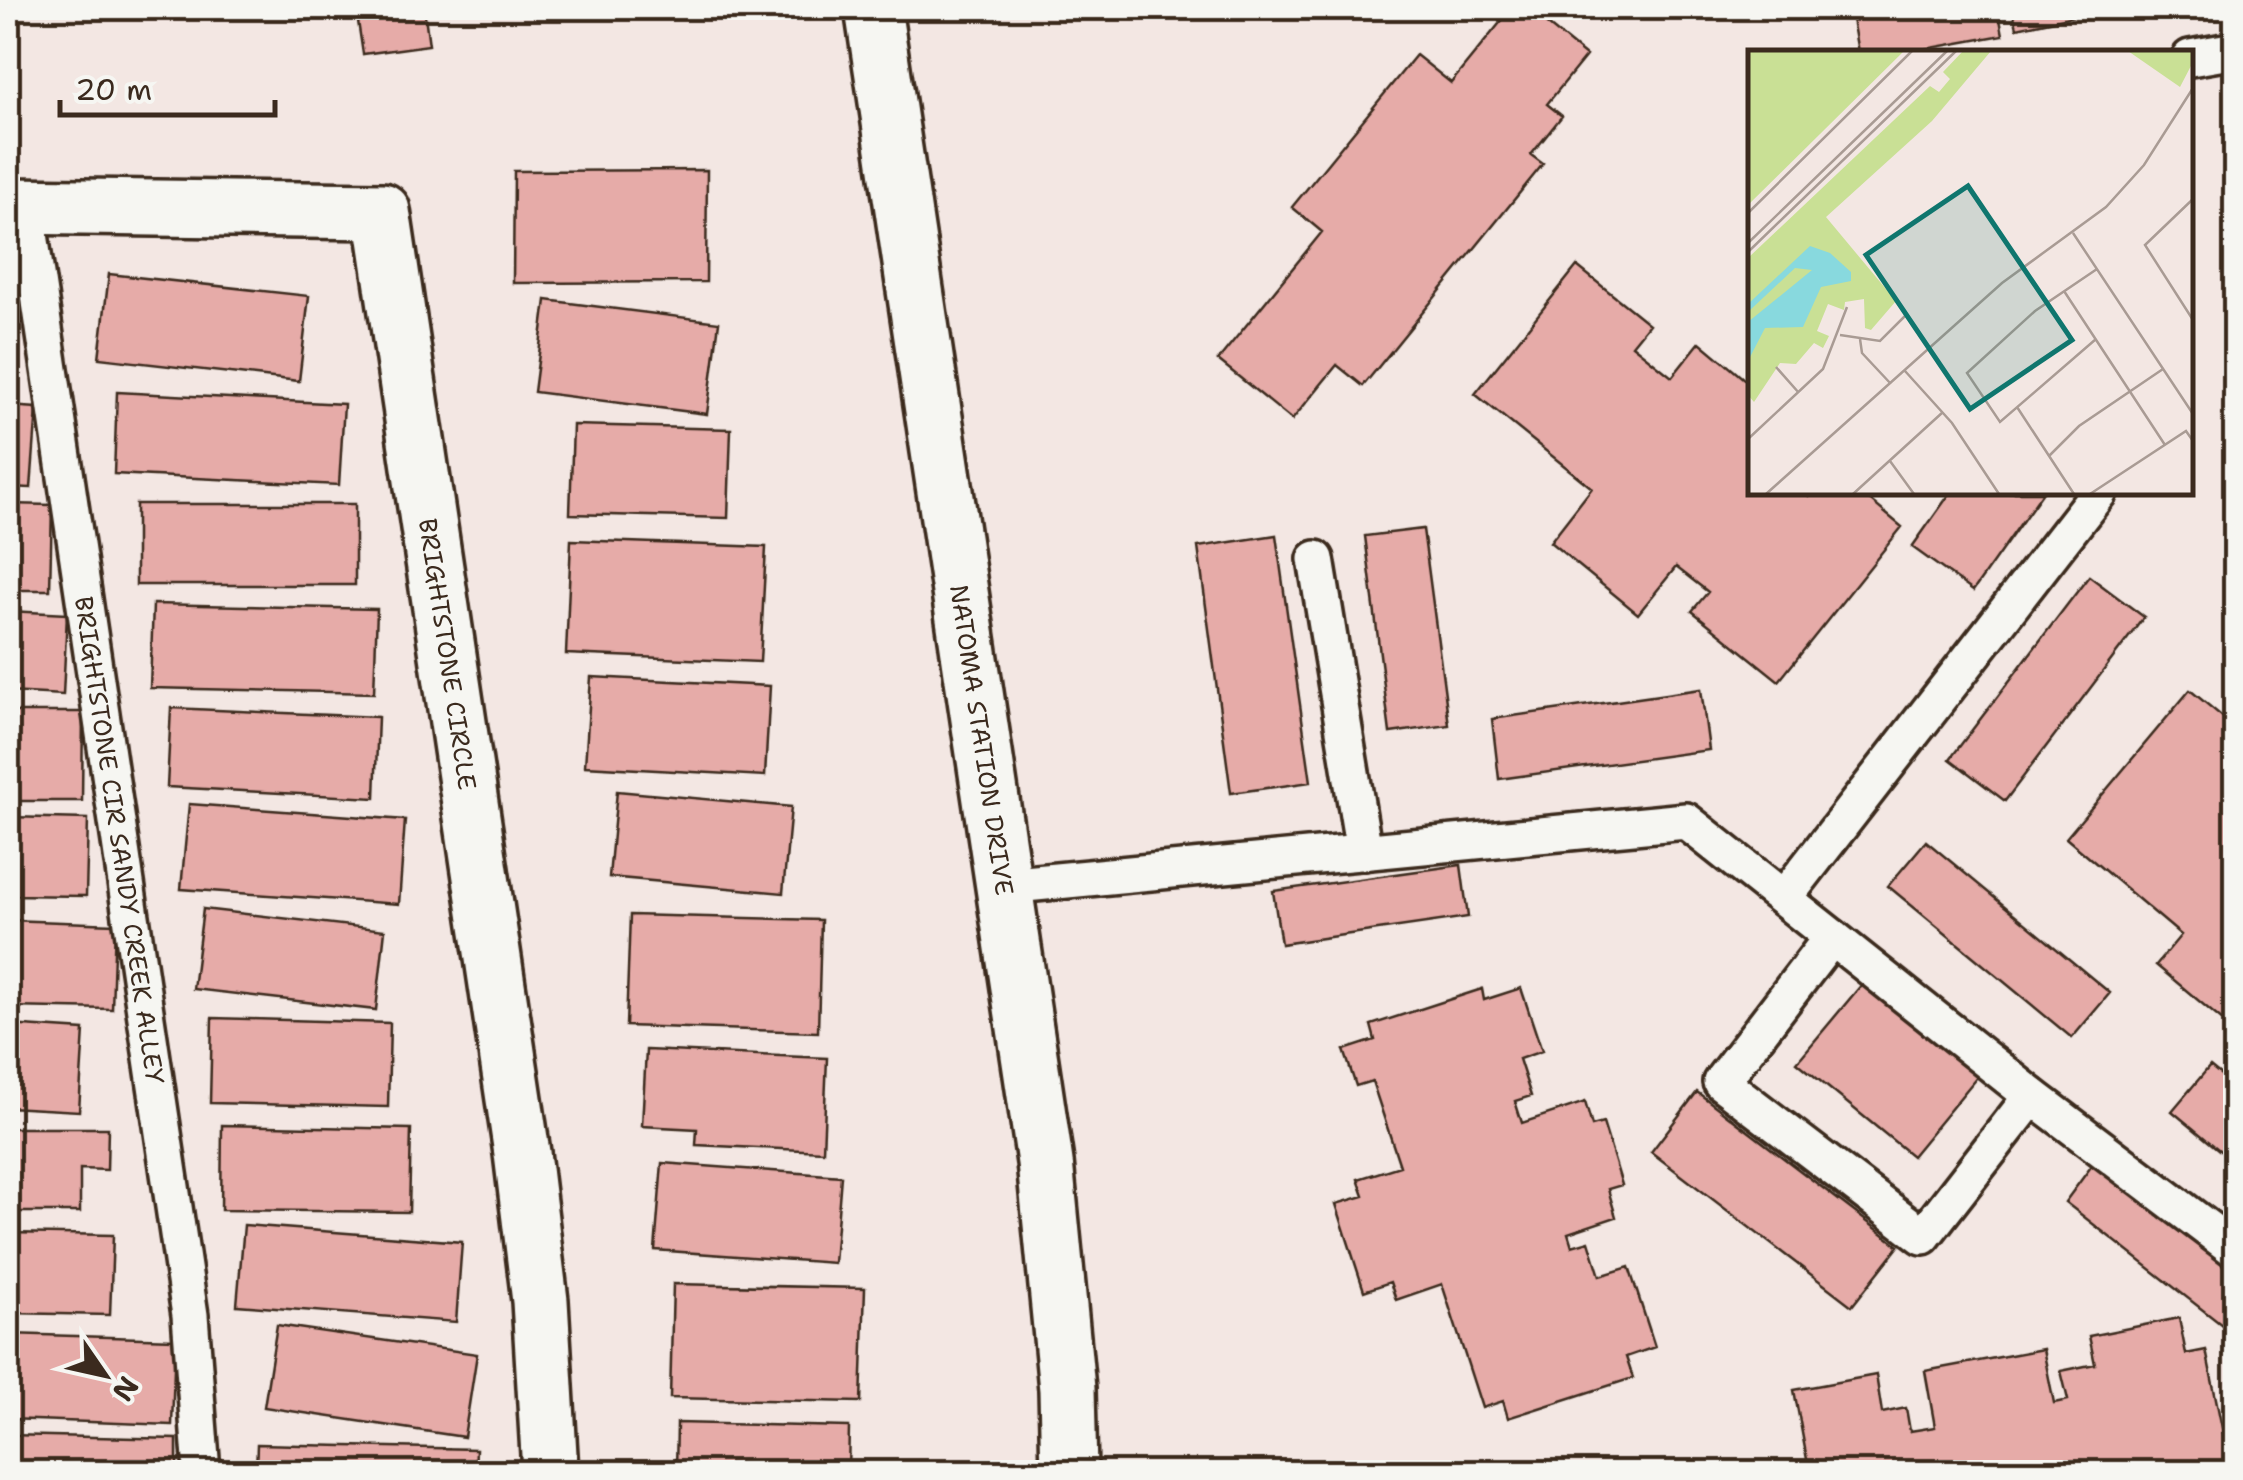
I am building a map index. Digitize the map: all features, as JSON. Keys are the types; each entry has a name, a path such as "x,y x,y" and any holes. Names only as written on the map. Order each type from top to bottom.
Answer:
{"street":[{"name":"NATOMA STATION DRIVE","path":"874,8 1045,1162 1067,1389 1069,1472"},
{"name":"BRIGHTSTONE CIRCLE","path":"17,207 382,211 522,1153 540,1300 550,1472"}],"lane":[{"path":"2193,57 2236,50"},
{"name":"BRIGHTSTONE CIR SANDY CREEK ALLEY","path":"17,207 190,1315 202,1472"},
{"path":"1784,898 2097,495"},
{"path":"1316,559 1364,852"},
{"path":"1004,886 1686,820 2032,1096 2236,1250"},
{"path":"1832,938 1721,1082 1922,1236 2032,1096"}],"building":[{"path":"356,8 424,8 429,45 363,54"},
{"path":"1512,8 1527,8 1586,56 1547,104 1562,116 1531,155 1543,164 1363,386 1337,365 1292,420 1218,360 1322,232 1292,207 1416,55 1451,83"},
{"path":"1850,8 1998,8 2003,35 1920,50 1858,50"},
{"path":"2012,8 2111,8 2017,28"},
{"path":"707,170 706,282 513,283 514,171"},
{"path":"1577,266 1649,324 1632,345 1672,377 1700,342 1748,382 1748,495 1864,495 1902,527 1779,681 1692,611 1708,592 1676,567 1638,614 1550,542 1592,488 1475,394"},
{"path":"109,274 309,296 299,381 99,358"},
{"path":"8,289 22,289 17,383 8,383"},
{"path":"546,300 719,322 707,414 534,392"},
{"path":"117,392 344,404 339,485 114,474"},
{"path":"8,406 37,408 31,488 8,487"},
{"path":"573,425 731,429 728,518 570,514"},
{"path":"1949,495 2041,495 1973,591 1912,547"},
{"path":"8,504 52,505 50,590 8,590"},
{"path":"136,504 355,504 355,585 136,585"},
{"path":"1423,529 1449,725 1390,733 1365,536"},
{"path":"1276,535 1311,782 1231,793 1198,547"},
{"path":"571,540 766,547 760,662 566,654"},
{"path":"2089,576 2144,617 2005,801 1950,759"},
{"path":"153,604 377,609 374,693 150,688"},
{"path":"8,611 67,614 63,695 8,692"},
{"path":"591,677 770,686 765,776 585,766"},
{"path":"1701,689 1709,750 1499,779 1492,719"},
{"path":"2190,690 2236,728 2236,1032 2156,965 2181,935 2066,838"},
{"path":"171,708 378,717 375,798 167,787"},
{"path":"8,712 83,712 82,801 8,801"},
{"path":"617,791 791,807 783,893 609,877"},
{"path":"189,804 405,820 399,904 181,889"},
{"path":"8,817 88,819 86,896 8,895"},
{"path":"1926,841 2110,993 2072,1038 1888,886"},
{"path":"1461,865 1468,917 1281,944 1273,891"},
{"path":"203,909 385,930 376,1010 193,989"},
{"path":"630,915 821,920 818,1032 626,1026"},
{"path":"8,920 115,924 112,1009 8,1007"},
{"path":"1868,977 1982,1071 1912,1156 1797,1062"},
{"path":"1521,988 1542,1051 1519,1059 1531,1096 1515,1101 1522,1123 1585,1102 1592,1126 1603,1123 1622,1185 1608,1189 1616,1217 1568,1233 1572,1246 1589,1241 1600,1276 1629,1267 1655,1347 1626,1357 1633,1378 1508,1418 1503,1401 1482,1408 1442,1284 1396,1300 1390,1282 1364,1291 1336,1204 1364,1196 1358,1179 1400,1166 1372,1081 1356,1086 1344,1050 1375,1040 1371,1025 1482,989 1484,1000"},
{"path":"212,1018 390,1023 388,1107 210,1103"},
{"path":"8,1025 84,1030 79,1111 8,1107"},
{"path":"646,1050 827,1058 823,1151 696,1145 697,1129 642,1126"},
{"path":"2210,1066 2236,1087 2236,1164 2172,1111"},
{"path":"1697,1092 1899,1246 1852,1306 1651,1152"},
{"path":"222,1125 411,1129 409,1212 221,1210"},
{"path":"8,1128 108,1128 107,1170 80,1169 80,1212 8,1212"},
{"path":"662,1163 841,1176 834,1263 655,1250"},
{"path":"2093,1164 2236,1274 2236,1336 2065,1202"},
{"path":"244,1225 462,1242 456,1322 237,1305"},
{"path":"8,1233 113,1235 110,1315 8,1313"},
{"path":"673,1284 865,1288 861,1402 670,1398"},
{"path":"2179,1318 2186,1354 2206,1350 2231,1472 1797,1472 1809,1470 1794,1390 1876,1375 1882,1413 1906,1408 1910,1431 1935,1427 1925,1371 2043,1349 2054,1403 2068,1400 2061,1371 2095,1364 2089,1336"},
{"path":"277,1325 477,1354 464,1437 264,1407"},
{"path":"8,1334 175,1339 172,1425 8,1419"},
{"path":"677,1423 849,1427 848,1472 676,1472"},
{"path":"8,1435 177,1439 177,1472 8,1472"},
{"path":"257,1444 476,1449 475,1472 256,1472"}]}
